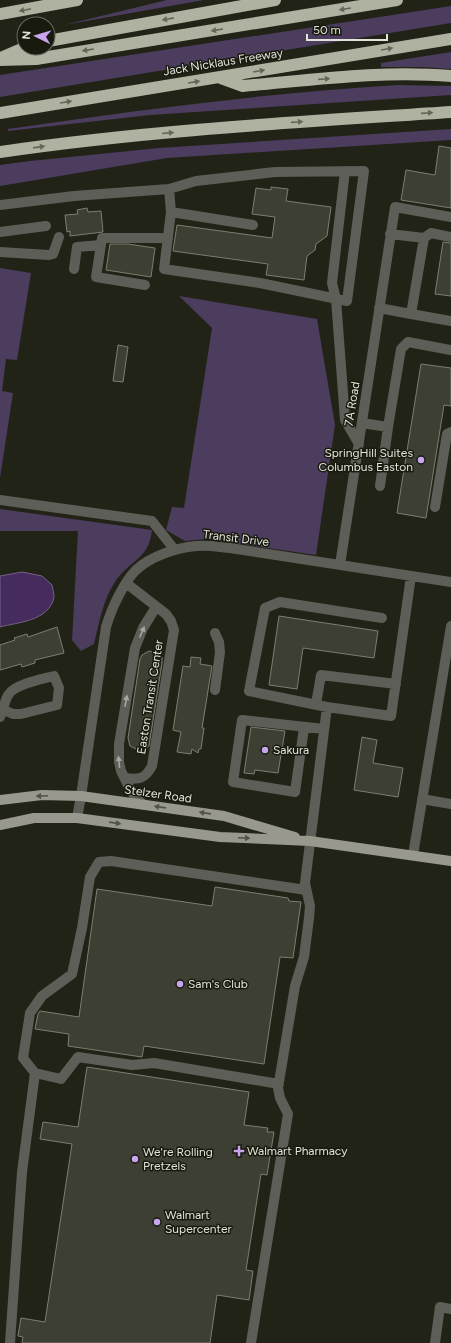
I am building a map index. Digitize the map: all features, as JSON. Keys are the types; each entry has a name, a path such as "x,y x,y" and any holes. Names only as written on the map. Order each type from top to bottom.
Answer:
{"highway":[{"path":"0,14 77,0"},
{"path":"56,40 275,0"},
{"path":"0,59 36,59 397,0"},
{"name":"Jack Nicklaus Freeway","path":"0,113 451,39"},
{"path":"0,59 16,52"},
{"path":"220,78 243,86 385,75 428,74 451,76"},
{"path":"0,152 62,143 262,124 451,112"}],"main road":[{"name":"Stelzer Road","path":"0,800 42,796 81,796 224,816 310,841"},
{"name":"Stelzer Road","path":"0,825 34,818 77,818 220,837 310,841 451,861"}],"street":[{"path":"345,171 332,283 336,299 345,420 359,444"},
{"path":"0,206 74,196 169,189 196,181 275,172 364,171 347,301 260,283 164,269 172,212 169,189"},
{"name":"7A Road","path":"340,566 395,207 451,217"},
{"path":"172,212 253,225"},
{"path":"0,232 46,226"},
{"path":"390,234 424,238 431,233 451,237"},
{"path":"0,252 53,254 59,237"},
{"path":"145,285 96,277 102,238 168,238"},
{"path":"411,314 424,238"},
{"path":"74,269 77,247 101,245"},
{"path":"378,313 411,314 451,321"},
{"path":"380,486 401,349 408,342 451,350"},
{"path":"362,423 388,427"},
{"path":"435,507 447,434 451,432"},
{"path":"0,500 152,521 174,549"},
{"name":"Transit Drive","path":"77,818 106,627 126,583 136,570 155,558 174,549 198,546 230,548 451,582"},
{"path":"382,618 280,602 265,608 249,691 327,707 391,716 411,576"},
{"name":"Easton Transit Center","path":"125,778 133,779 143,777 148,774 152,766 174,630 171,621 166,614 126,583"},
{"name":"Easton Transit Center","path":"144,805 131,791 121,771 119,762 119,744 134,653 143,628 156,607"},
{"path":"412,855 451,626"},
{"path":"215,633 220,642 215,690"},
{"path":"316,704 321,675 396,684"},
{"path":"54,676 59,688 57,705 21,714 2,713 8,694 14,688 54,676"},
{"path":"251,1343 288,1114 280,1098 278,1088 295,986 304,957 310,906 309,895 306,890 305,883 327,707"},
{"path":"304,728 295,792 233,782 242,720 324,729"},
{"path":"422,799 451,804"},
{"path":"279,1084 154,1063 132,1065 78,1057 61,1079 35,1073 23,1058 30,1013 42,996 72,974 82,928 90,877 99,862 111,861 306,890"},
{"path":"10,1343 22,1172 35,1073"},
{"path":"434,1343 440,1307 451,1309"}],"shaded area":[{"path":"167,0 204,0 64,25"},
{"path":"451,6 451,23 0,97 0,75"},
{"path":"451,52 451,69 381,67 381,63"},
{"path":"398,85 451,86 451,95 150,115 8,131 8,129 56,122 251,97"},
{"path":"451,129 451,140 167,158 0,186 0,165 30,161 159,148"},
{"path":"0,268 31,273 17,360 6,359 2,391 13,393 0,478"},
{"path":"179,296 317,319 335,425 316,555 206,539 185,541 166,530 172,507 184,508 212,328"},
{"path":"0,509 152,530 147,548 143,554 120,575 107,596 94,644 81,651 72,640 78,531 0,531"},
{"path":"22,572 42,576 52,585 54,598 51,606 46,612 32,619 0,627 0,576"}],"building":[{"path":"439,146 451,148 451,208 401,200 406,170 435,175"},
{"path":"271,187 288,189 286,201 331,207 327,236 316,244 315,250 307,256 304,280 266,275 268,264 173,251 177,225 272,238 275,217 252,214 256,188 271,190"},
{"path":"87,208 88,212 101,211 103,232 70,236 70,231 67,232 65,215 78,214 77,210"},
{"path":"443,242 451,243 451,296 435,294"},
{"path":"110,244 128,244 155,248 151,277 106,270"},
{"path":"118,345 128,347 123,382 113,381"},
{"name":"SpringHill Suites Columbus Easton","path":"421,364 451,368 451,406 444,405 426,518 397,513"},
{"path":"279,616 378,631 374,658 303,648 297,689 269,685"},
{"path":"57,627 64,653 35,660 35,663 22,667 21,664 0,670 0,645 15,640 14,638 27,634 28,637"},
{"path":"149,651 158,653 162,657 162,663 149,746 144,750 138,750 130,746 128,738 140,659 142,655"},
{"path":"191,657 201,658 200,664 212,666 202,728 204,728 201,749 199,749 198,753 192,749 191,754 177,752 181,732 173,730 183,666 190,667"},
{"name":"Sakura","path":"251,727 285,731 278,773 255,770 254,774 244,773"},
{"path":"362,737 377,740 373,763 403,768 398,797 354,790"},
{"name":"Sam's Club","path":"215,887 288,898 289,901 301,902 293,958 280,957 264,1064 144,1046 142,1057 68,1046 69,1034 35,1029 40,1011 79,1017 97,889 212,906"},
{"name":"Walmart Supercenter","path":"87,1067 249,1092 244,1125 268,1128 267,1132 274,1132 267,1175 261,1174 246,1270 253,1271 249,1300 217,1295 210,1343 22,1343 23,1337 18,1336 21,1318 45,1322 72,1144 40,1139 43,1122 78,1127"}],"place":[{"name":"SpringHill Suites Columbus Easton","path":"421,460"},
{"name":"Sakura","path":"265,750"},
{"name":"Sam's Club","path":"180,984"},
{"name":"Walmart Pharmacy","path":"239,1151"},
{"name":"We're Rolling Pretzels","path":"135,1159"},
{"name":"Walmart Supercenter","path":"157,1222"}]}
